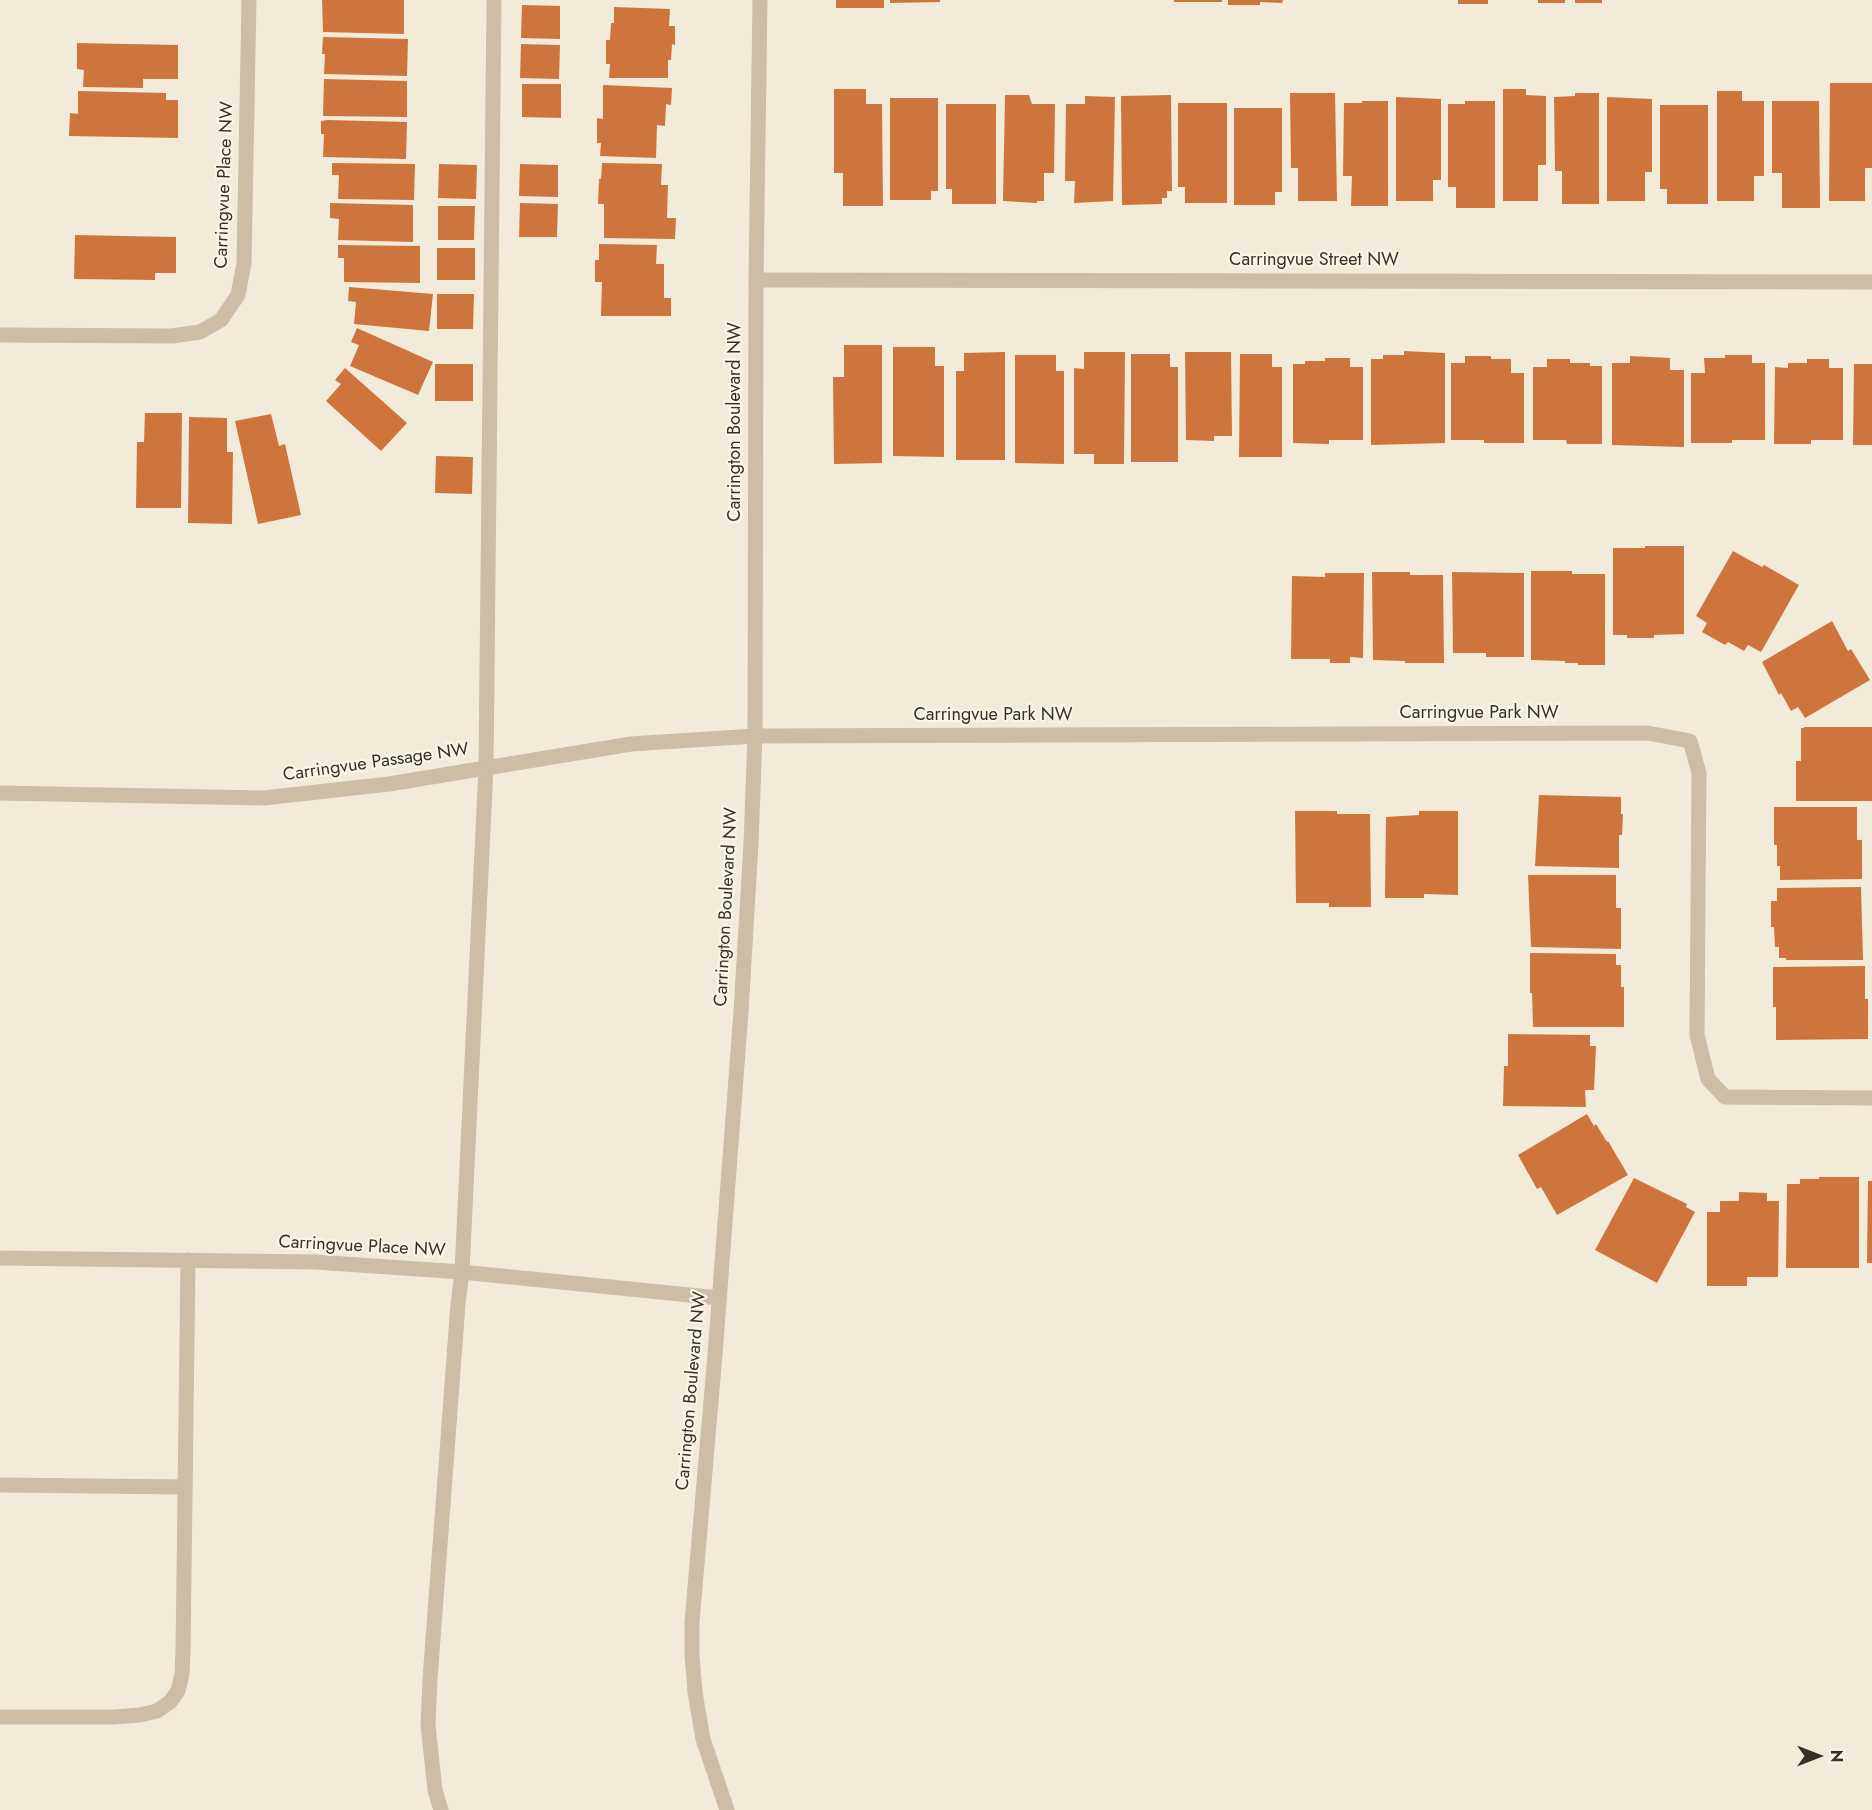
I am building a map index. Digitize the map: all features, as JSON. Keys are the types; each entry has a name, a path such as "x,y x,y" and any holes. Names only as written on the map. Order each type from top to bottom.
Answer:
{"street":[{"name":"Carringvue Place NW","path":"0,335 163,337 200,332 222,320 238,295 244,263 249,0"},
{"path":"441,1810 435,1790 428,1725 462,1272 486,767 494,0"},
{"name":"Carrington Boulevard NW","path":"727,1810 703,1739 695,1692 692,1622 720,1298 741,1000 755,736 756,280 760,0"},
{"name":"Carringvue Street NW","path":"756,280 1872,282"},
{"name":"Carringvue Park NW","path":"755,736 1648,733 1690,741 1699,773 1698,1035 1708,1078 1725,1097 1872,1098"},
{"name":"Carringvue Passage NW","path":"0,793 264,798 389,784 631,744 755,736"},
{"name":"Carringvue Place NW","path":"0,1258 315,1262 462,1272 720,1298"},
{"path":"0,1717 114,1718 140,1715 156,1711 170,1702 178,1691 182,1674 188,1260"},
{"path":"0,1485 185,1487"}],"building":[{"path":"322,0 404,0 404,34 323,32"},
{"path":"836,0 884,0 884,8 836,8"},
{"path":"890,0 940,0 940,2 890,3"},
{"path":"1174,0 1222,0 1222,2 1174,2"},
{"path":"1228,0 1283,0 1282,3 1260,2 1260,5 1228,5"},
{"path":"1458,0 1488,0 1488,4 1458,4"},
{"path":"1538,0 1565,0 1565,3 1538,3"},
{"path":"1575,0 1602,0 1602,3 1575,3"},
{"path":"522,5 560,6 560,39 521,38"},
{"path":"614,7 670,9 669,26 675,26 675,45 672,44 671,60 668,60 668,78 609,78 610,64 606,64 606,40 610,40 611,23 614,23"},
{"path":"323,37 408,39 407,76 324,74"},
{"path":"77,43 178,45 178,79 143,79 143,88 83,87 84,70 77,69"},
{"path":"521,44 560,45 559,79 520,78"},
{"path":"324,79 407,81 407,117 323,116"},
{"path":"1830,83 1872,83 1872,168 1865,168 1865,201 1829,201"},
{"path":"522,84 561,84 561,118 522,117"},
{"path":"603,85 672,88 671,105 666,104 665,126 657,125 656,158 600,156 601,143 597,143 597,118 603,119"},
{"path":"834,89 866,89 866,104 882,104 883,206 843,206 843,173 834,173"},
{"path":"1503,89 1526,89 1526,95 1546,96 1546,165 1538,165 1538,201 1503,201"},
{"path":"78,91 166,93 166,100 178,100 178,138 69,136 70,113 78,114"},
{"path":"1717,91 1742,91 1742,101 1764,101 1764,176 1754,176 1754,201 1717,201"},
{"path":"1290,93 1335,93 1337,201 1298,201 1298,168 1291,168"},
{"path":"1575,93 1599,93 1599,204 1562,204 1562,171 1555,171 1554,97 1575,96"},
{"path":"1005,95 1029,95 1032,104 1055,104 1054,173 1044,173 1044,201 1037,201 1037,203 1003,201"},
{"path":"1171,95 1172,191 1167,191 1167,198 1162,198 1162,204 1122,205 1121,96"},
{"path":"1085,96 1115,97 1113,201 1074,203 1075,181 1065,181 1066,104 1085,104"},
{"path":"1396,97 1441,99 1441,180 1433,180 1433,201 1396,201"},
{"path":"1607,97 1652,99 1652,172 1645,172 1645,201 1607,201"},
{"path":"890,98 938,98 938,191 931,191 931,200 890,200"},
{"path":"1362,101 1388,101 1388,206 1351,206 1352,176 1343,176 1344,103 1362,103"},
{"path":"1465,101 1495,101 1495,208 1456,208 1456,187 1448,187 1448,104 1465,104"},
{"path":"1772,101 1819,101 1820,208 1782,208 1782,173 1772,173"},
{"path":"1178,103 1227,103 1227,203 1185,203 1185,187 1178,187"},
{"path":"946,104 996,104 996,204 952,204 952,189 946,189"},
{"path":"1660,105 1708,105 1708,204 1667,204 1667,189 1660,189"},
{"path":"1234,108 1282,108 1282,192 1275,192 1275,205 1234,205"},
{"path":"321,121 407,122 406,159 323,157 324,134 321,134"},
{"path":"332,163 415,164 414,200 338,199 339,175 332,175"},
{"path":"602,163 662,164 661,185 668,185 667,218 676,218 675,239 604,238 604,204 598,204"},
{"path":"439,164 477,165 476,199 438,198"},
{"path":"520,164 558,165 558,197 519,196"},
{"path":"330,203 413,205 413,242 338,240 339,219 330,218"},
{"path":"520,203 558,204 557,237 519,237"},
{"path":"438,206 475,206 474,240 438,240"},
{"path":"75,235 176,237 176,273 155,273 155,280 74,279"},
{"path":"599,244 657,245 656,264 664,264 664,298 671,298 671,316 601,316 602,282 595,282 595,260 599,260"},
{"path":"338,245 420,246 420,283 344,282 344,258 338,258"},
{"path":"437,248 475,248 475,280 437,280"},
{"path":"349,287 433,294 429,331 354,324 356,302 348,301"},
{"path":"437,294 474,294 473,329 437,329"},
{"path":"357,328 433,362 418,395 350,366 359,345 351,342"},
{"path":"844,345 882,345 882,463 834,464 833,377 844,377"},
{"path":"893,347 935,347 935,366 944,366 944,457 893,456"},
{"path":"1404,351 1445,353 1445,443 1371,445 1371,359 1383,359 1383,355 1404,355"},
{"path":"1005,352 1005,460 956,460 956,371 964,371 964,353"},
{"path":"1084,352 1125,352 1124,464 1094,464 1094,454 1074,454 1074,368 1084,369"},
{"path":"1185,352 1231,352 1232,436 1214,436 1214,441 1186,440"},
{"path":"1131,354 1170,354 1170,367 1178,367 1178,462 1131,462"},
{"path":"1240,354 1272,354 1272,367 1282,367 1282,457 1239,457"},
{"path":"1015,355 1056,355 1056,371 1064,371 1064,464 1015,463"},
{"path":"1725,355 1752,355 1752,363 1765,363 1765,440 1691,443 1691,373 1705,373 1704,358 1725,358"},
{"path":"1465,356 1511,359 1511,373 1524,373 1524,443 1451,440 1451,363 1465,363"},
{"path":"1630,356 1670,358 1670,370 1684,370 1684,447 1612,445 1612,363 1630,363"},
{"path":"1325,358 1350,358 1350,367 1363,367 1363,440 1329,440 1329,444 1293,443 1293,364 1305,364 1305,361 1325,361"},
{"path":"1547,359 1570,359 1570,363 1590,363 1590,366 1602,366 1602,444 1567,444 1566,440 1533,440 1533,367 1547,367"},
{"path":"1807,359 1829,359 1829,368 1843,368 1843,440 1811,440 1811,444 1774,444 1775,367 1788,368 1788,363 1807,363"},
{"path":"435,364 473,364 473,401 435,401"},
{"path":"1854,364 1872,364 1872,445 1853,445"},
{"path":"345,368 407,423 381,451 326,401 341,384 335,380"},
{"path":"145,413 182,413 181,508 136,508 137,442 144,442"},
{"path":"271,414 279,446 285,444 301,515 258,524 235,421"},
{"path":"189,417 227,418 227,452 233,452 232,524 188,523"},
{"path":"436,456 473,457 472,494 435,493"},
{"path":"1645,546 1684,546 1684,634 1654,635 1654,638 1627,638 1627,635 1613,635 1613,548 1645,548"},
{"path":"1733,551 1799,585 1761,652 1748,645 1744,651 1728,642 1725,645 1702,632 1707,623 1696,616"},
{"path":"1531,571 1605,574 1605,665 1578,665 1578,663 1565,663 1565,661 1531,660"},
{"path":"1372,572 1443,575 1444,663 1373,660"},
{"path":"1452,572 1524,573 1524,657 1486,657 1486,653 1453,653"},
{"path":"1325,573 1364,573 1363,658 1350,657 1350,663 1330,663 1330,659 1291,659 1292,576 1325,577"},
{"path":"1832,621 1848,651 1851,649 1870,680 1805,718 1798,707 1791,711 1781,693 1779,695 1762,662"},
{"path":"1872,727 1872,801 1796,801 1796,761 1801,761 1801,728"},
{"path":"1539,795 1621,797 1621,814 1623,814 1622,835 1619,835 1619,868 1535,866"},
{"path":"1774,807 1857,807 1857,840 1862,840 1862,879 1780,880 1777,845 1774,845"},
{"path":"1295,811 1370,814 1371,907 1329,907 1329,903 1296,903"},
{"path":"1419,811 1458,811 1458,895 1424,894 1424,898 1385,898 1386,817 1419,815"},
{"path":"1528,875 1616,875 1616,908 1621,908 1621,949 1531,947"},
{"path":"1861,887 1863,960 1786,960 1786,958 1779,958 1779,947 1775,947 1774,927 1771,927 1771,901 1777,901 1777,888"},
{"path":"1530,953 1616,954 1616,965 1621,965 1621,987 1624,987 1624,1027 1533,1027"},
{"path":"1865,966 1868,1039 1776,1040 1773,967"},
{"path":"1508,1034 1590,1035 1590,1046 1596,1046 1594,1090 1585,1090 1586,1107 1503,1106 1504,1066 1508,1066"},
{"path":"1587,1114 1594,1126 1596,1124 1608,1141 1628,1175 1557,1215 1541,1187 1537,1189 1518,1155"},
{"path":"1819,1177 1859,1177 1859,1268 1786,1268 1787,1184 1800,1184 1800,1179 1819,1179"},
{"path":"1634,1178 1687,1204 1686,1207 1695,1212 1657,1283 1595,1250"},
{"path":"1868,1181 1872,1181 1872,1263 1867,1263"},
{"path":"1739,1192 1767,1193 1767,1201 1779,1201 1778,1277 1747,1277 1747,1286 1707,1286 1707,1212 1720,1212 1720,1201 1739,1201"}]}
